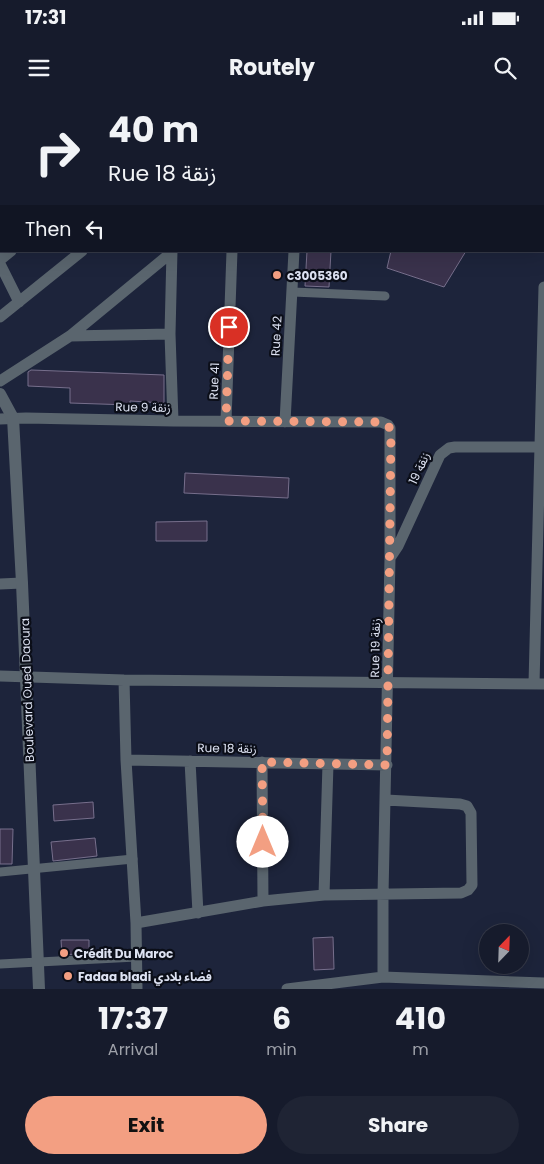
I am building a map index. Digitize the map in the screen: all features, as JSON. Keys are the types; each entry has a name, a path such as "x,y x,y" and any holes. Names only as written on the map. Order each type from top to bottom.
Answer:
{"street":[{"path":"0,260 10,252"},
{"path":"0,317 81,252"},
{"path":"172,252 170,334 173,421"},
{"path":"0,381 70,336 172,252"},
{"name":"Rue 41","path":"226,421 232,252"},
{"name":"Rue 42","path":"285,422 294,252"},
{"path":"0,264 18,302"},
{"path":"0,676 124,680 539,684 542,504 540,447 544,287"},
{"path":"292,292 385,296"},
{"path":"70,336 170,334"},
{"name":"Boulevard Oued Daoura","path":"0,394 6,419 22,583 39,989"},
{"name":"Rue 9 زنقة","path":"6,419 285,422"},
{"name":"Rue 19 زنقة","path":"285,422 381,422 390,428 390,558 383,977"},
{"name":"19 زنقة","path":"390,558 398,546 440,455 444,451 455,447 540,447"},
{"path":"0,584 22,583"},
{"path":"124,680 126,760 136,923 137,989"},
{"name":"Rue 18 زنقة","path":"126,760 387,765"},
{"path":"190,761 198,912"},
{"path":"262,762 263,901"},
{"path":"324,895 328,764"},
{"path":"136,923 263,901 324,895 461,893 468,890 472,885 471,813 467,806 386,800"},
{"path":"0,872 133,859"},
{"path":"0,964 136,958"},
{"path":"287,989 364,984 383,977 544,983"}],"building":[{"path":"307,252 331,252 329,287 305,286"},
{"path":"391,252 465,252 444,287 387,268"},
{"path":"31,370 164,375 164,403 130,401 130,405 70,403 70,388 28,386 28,372"},
{"path":"185,473 289,478 288,498 184,493"},
{"path":"207,521 207,541 156,541 156,522"},
{"path":"93,802 94,818 54,821 53,805"},
{"path":"0,829 13,829 12,864 0,864"},
{"path":"95,838 97,856 53,861 51,842"},
{"path":"333,937 334,969 314,970 313,938"},
{"path":"61,940 89,940 89,953 62,955"}],"place":[{"name":"c3005360","path":"277,275"},
{"name":"Crédit Du Maroc","path":"64,953"},
{"name":"Fadaa bladi فضاء بلادي","path":"68,976"}],"route":[{"path":"229,327 226,421 381,422 388,425 391,431 387,765 262,762 263,842"}]}
